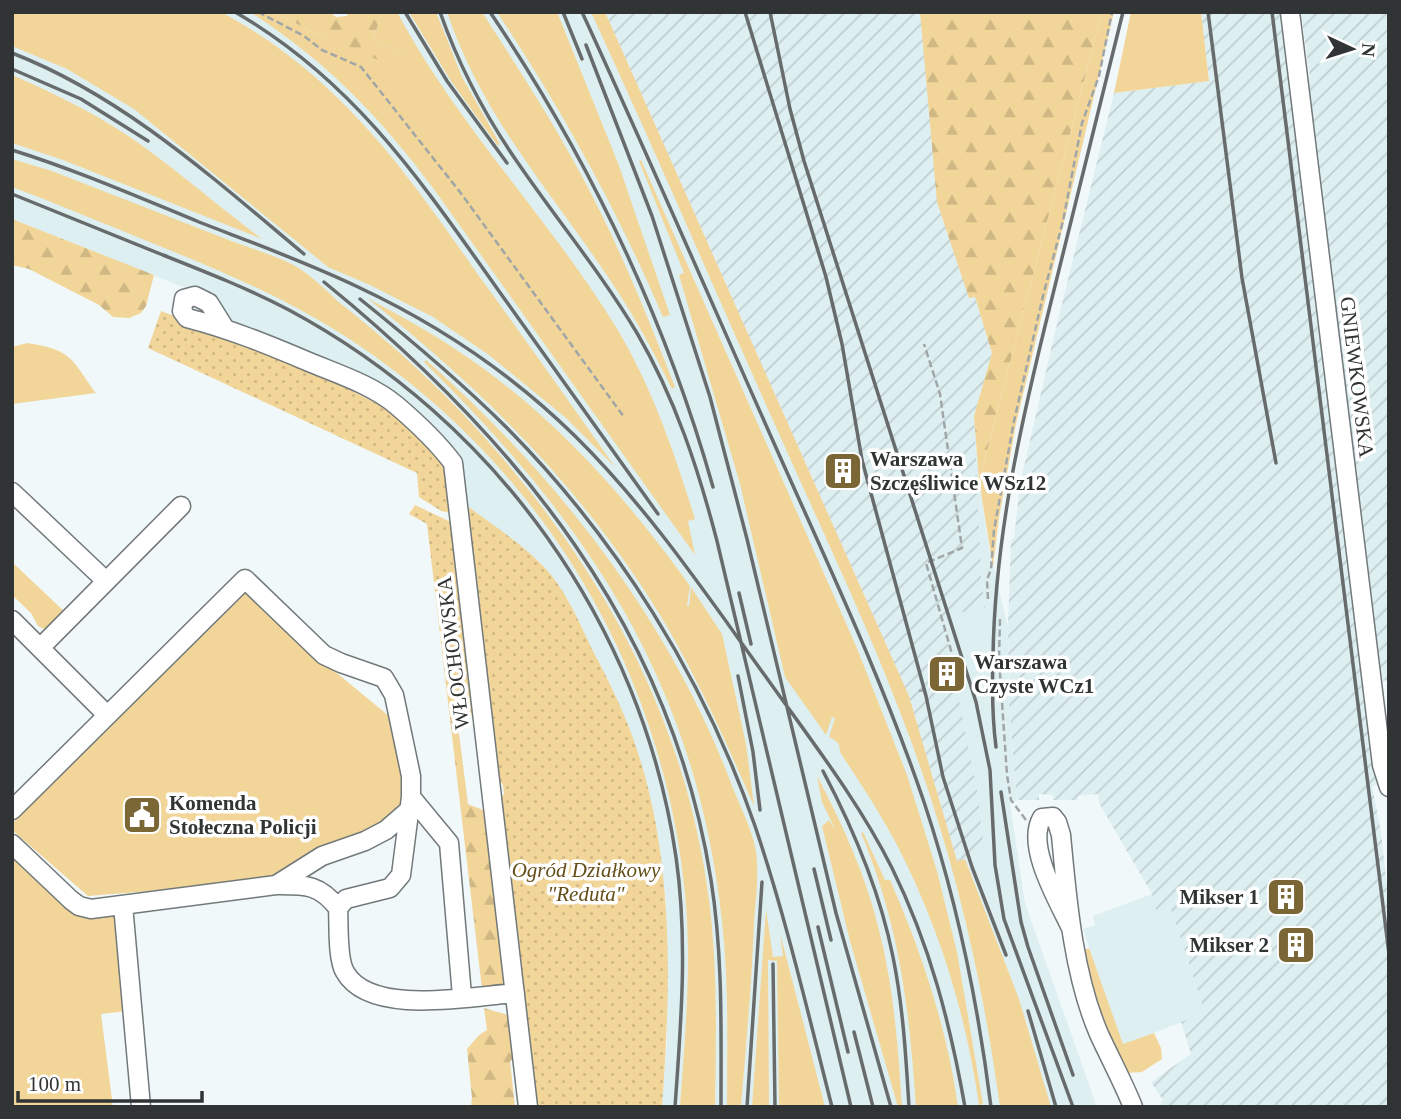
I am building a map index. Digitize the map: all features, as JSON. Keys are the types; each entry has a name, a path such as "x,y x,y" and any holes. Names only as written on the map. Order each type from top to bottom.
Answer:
{"street":[{"name":"GNIEWKOWSKA","path":"1290,12 1382,765 1389,787"},
{"name":"WŁOCHOWSKA","path":"224,327 340,374 396,404 453,463 528,1107"},
{"path":"12,492 106,581"},
{"path":"40,648 181,506"},
{"path":"12,810 245,579 324,655 384,678 394,695 411,776 401,875 390,888 346,899 338,908"},
{"path":"12,620 106,714"},
{"path":"410,803 449,843 462,996"},
{"path":"276,885 322,856 365,841 386,830 410,803"},
{"path":"1071,928 1042,864 1039,838 1039,823 1042,818 1053,817 1057,822 1061,835 1071,928 1099,1032 1133,1107"},
{"path":"12,844 79,906 91,908 276,885 306,885 322,891 338,908 342,963 345,973 361,989 381,997 414,1002 515,992"},
{"path":"123,905 141,1107"}],"path":[{"path":"258,12 304,36 322,50 361,67 460,192 624,417"},
{"path":"988,598 987,580 991,569 994,530 1014,421 1063,221 1082,123 1099,76 1112,12"},
{"path":"919,691 960,682 926,563 962,548 940,394 924,344"},
{"path":"1000,619 999,658 1011,800 1039,838"}],"shaded area":[{"path":"12,12 250,12 324,56 387,12 920,12 937,202 992,353 974,416 979,481 989,547 1008,627 1009,704 1017,800 1010,803 1025,903 1097,1107 662,1107 667,1040 666,900 655,819 633,739 539,561 462,502 403,401 226,320 203,295 12,219"},
{"path":"605,12 920,12 970,298 975,296 992,353 974,416 981,578 985,608 942,616 977,790 984,851 957,862 909,696"},
{"path":"1201,12 1284,12 1379,785 1372,786 1381,832 1389,906 1389,1107 1159,1107 1163,1100 1151,1082 1191,1054 1181,1022 1205,1013 1170,906 1156,910 1152,894 1099,803 1098,794 1078,796 1078,800 1053,800 1053,795 1039,794 1039,800 1017,800 1009,704 1011,539 1014,539 1020,484 1054,336 1114,93 1209,81"},
{"path":"1301,12 1389,12 1389,680 1380,681 1305,79 1310,78"},
{"path":"1152,894 1156,909 1170,906 1205,1013 1123,1045 1083,929 1095,925 1093,916"}],"green space":[{"path":"12,12 221,12 263,37 301,65 335,95 396,162 615,467 566,418 489,355 433,317 328,267 134,109 67,69 12,46"},
{"path":"250,12 273,12 315,33 397,67 403,53 379,43 374,37 382,12 397,12 447,94 590,287 629,350 661,420 687,494 695,519 688,521 695,555 413,162 350,91 303,50"},
{"path":"273,12 330,12 336,17 347,16 348,12 382,12 374,37 379,43 403,53 397,68"},
{"path":"409,12 436,12 462,77 500,144 498,146 451,81"},
{"path":"447,12 482,12 548,117 585,182 622,257 675,387 672,389 617,290 498,118 462,50"},
{"path":"497,12 557,12 618,163 670,315 663,317 627,238 587,161"},
{"path":"591,12 605,12 909,696 957,861 965,859 1019,999 1051,1107 1000,1107 966,922 941,831 911,741 846,583"},
{"path":"920,12 1102,12 979,481 974,416 992,353 975,297 969,298 937,202"},
{"path":"1102,12 1114,12 1016,424 993,567 979,481"},
{"path":"1131,12 1201,12 1209,81 1114,93"},
{"path":"12,75 113,126 174,169 262,239 63,160 12,143"},
{"path":"12,159 52,171 279,258 303,271 447,397 508,465 552,520 625,636 654,697 678,762 697,829 709,900 714,952 715,1107 680,1107 688,973 685,893 672,809 650,729 620,651 581,579 535,510 481,448 419,391 351,340 302,311 225,274 12,187"},
{"path":"641,160 856,646 907,775 937,871 957,952 983,1104 979,1105 959,1005 939,941 913,878 885,823 840,752 839,744 829,737 835,718 832,717 826,735 785,677 740,484 679,275 684,273 639,161"},
{"path":"12,219 154,275 146,306 141,313 129,318 113,317 99,305 29,269 12,265"},
{"path":"367,298 444,342 523,399 612,487 665,552 690,586 687,606 691,587 722,634 746,744 754,806 713,714 666,625 603,532 569,489 493,408 411,333"},
{"path":"161,311 308,367 396,414 448,468 455,514 441,511 419,497 417,473 148,348"},
{"path":"27,343 54,349 69,358 96,393 12,404 12,347"},
{"path":"426,360 474,404 520,452 604,553 642,607 675,664 705,722 731,783 752,836 757,869 741,1107 727,1107 726,968 709,836 688,757 660,683 626,614 584,548 537,485 483,423 424,362"},
{"name":"Ogród Działkowy \"Reduta\"","path":"462,502 529,553 555,581 570,603 633,738 657,828 667,921 667,1014 662,1107 534,1107 498,801 504,794 503,785 496,776"},
{"path":"415,505 457,525 476,715 450,719 427,524 409,514"},
{"path":"12,562 67,614 52,626 44,629 38,626 31,613 12,595"},
{"path":"245,586 321,660 395,721 405,802 384,824 274,881 88,896 12,830 12,824"},
{"path":"457,718 468,804 483,810 491,818 509,986 482,989 450,719"},
{"path":"817,776 853,851 879,930 892,996 902,1107 898,1107 850,941 822,826 829,820 836,831 822,802"},
{"path":"863,832 885,880 890,880 923,963 947,1048 958,1107 916,1107 901,968 885,901 861,833"},
{"path":"12,851 75,910 110,915 119,919 127,1011 101,1014 113,1107 12,1107"},
{"path":"766,909 773,957 783,956 780,933 825,1107 779,1107 777,961 768,960 769,1107 752,1107"},
{"path":"1089,948 1123,1044 1154,1033 1161,1048 1162,1059 1142,1072 1126,1073 1109,1041 1082,956 1082,951"},
{"path":"484,1008 514,1019 518,1057 510,1061 515,1107 471,1107 467,1049 487,1030"}],"railway":[{"path":"235,12 278,39 316,70 384,138 443,213 658,514"},
{"path":"405,12 447,81 507,163"},
{"path":"440,12 484,109 518,163 637,333 663,383 684,434 717,541 851,1107"},
{"path":"490,12 560,124 621,241 672,362 713,487"},
{"path":"563,12 582,59"},
{"path":"582,12 851,615 907,755 947,877 973,991 991,1107"},
{"path":"745,12 826,277 842,344 862,460 926,696 943,777 972,867 1006,955"},
{"path":"770,12 804,161 976,702 990,770 995,865 1004,919 1073,1107"},
{"path":"996,747 992,691 995,611 1011,480 1039,349 1123,12"},
{"path":"1208,12 1242,278 1276,463"},
{"path":"1272,12 1389,954"},
{"path":"586,45 652,216 710,397 747,539 836,913 891,1107"},
{"path":"12,53 53,71 129,116 201,169 304,254"},
{"path":"12,69 81,99 148,141"},
{"path":"12,150 83,175 299,261 417,317 500,372 575,436 628,493 676,553 833,770 879,843 905,897 928,955 953,1045 965,1107"},
{"path":"12,194 258,295 289,310 364,356 432,410 493,470 547,538 593,611 630,689 658,771 676,857 682,919 682,982 675,1107"},
{"path":"324,282 394,342 460,406 521,473 575,545 622,621 661,702 691,788 711,880 719,965 721,1107"},
{"path":"360,299 472,394 547,471 585,516 620,564 683,664 710,717 755,826 787,931 832,1107"},
{"path":"739,593 751,644"},
{"path":"738,676 753,752 760,810"},
{"path":"823,771 865,861 888,932 902,1013 909,1107"},
{"path":"1001,792 1021,922 1073,1075"},
{"path":"814,869 831,940"},
{"path":"747,1107 762,882"},
{"path":"818,927 848,1052"},
{"path":"773,964 775,1107"},
{"path":"1028,1011 1056,1107"},
{"path":"854,1032 873,1107"}],"place":[{"name":"Warszawa Szczęśliwice WSz12","path":"843,471"},
{"name":"Warszawa Czyste WCz1","path":"947,674"},
{"name":"Komenda Stołeczna Policji","path":"142,815"},
{"name":"Mikser 1","path":"1286,897"},
{"name":"Mikser 2","path":"1296,945"}]}
